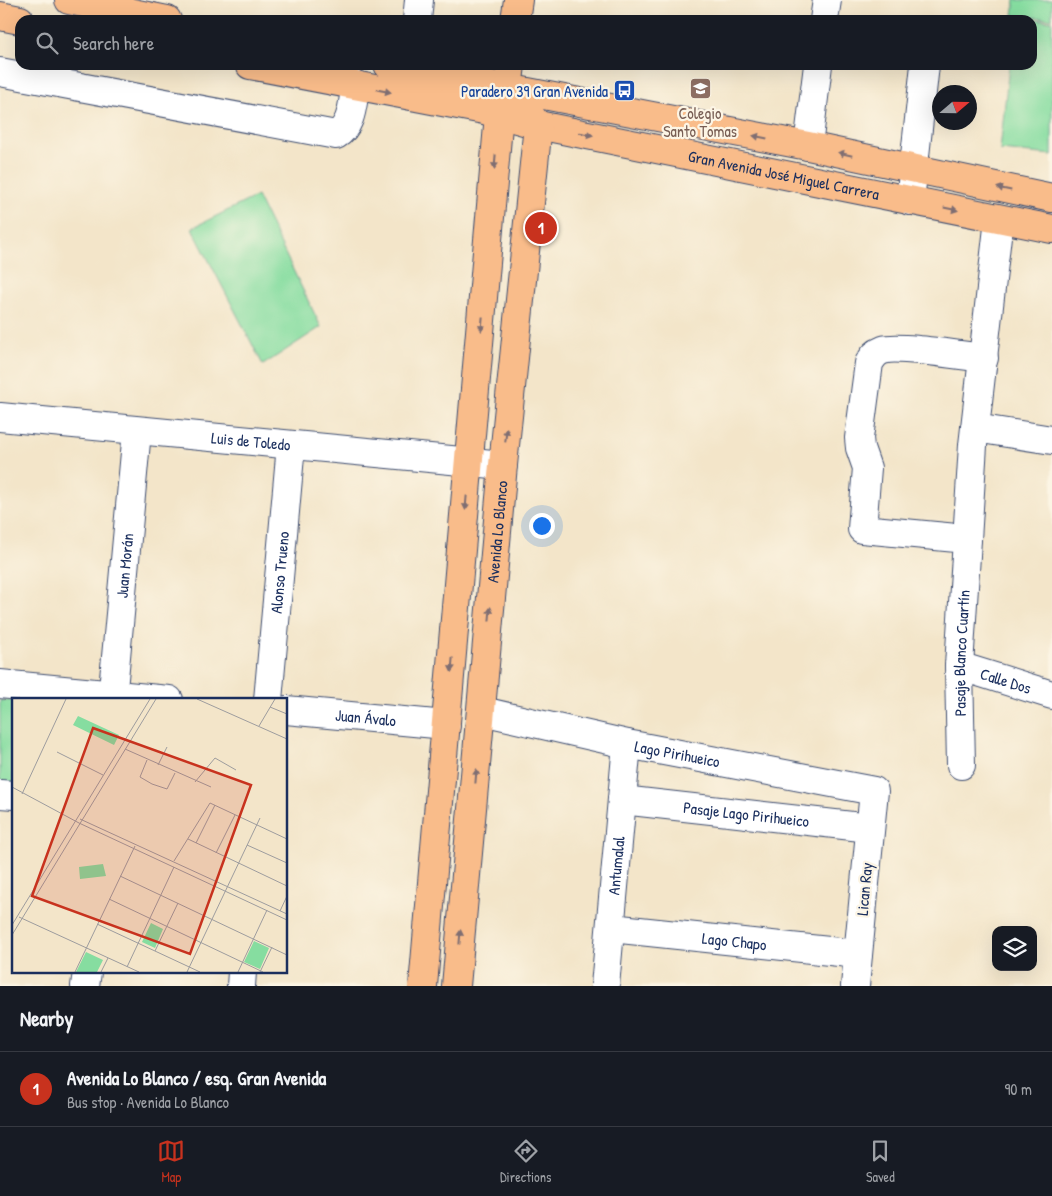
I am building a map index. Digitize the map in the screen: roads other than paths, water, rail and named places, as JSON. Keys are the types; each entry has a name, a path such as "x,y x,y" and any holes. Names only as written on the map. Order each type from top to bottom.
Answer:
{"main road":[{"path":"69,0 142,15"},
{"path":"516,15 518,0"},
{"path":"0,16 15,19"},
{"name":"Gran Avenida José Miguel Carrera","path":"275,70 356,86 506,89 538,125 1052,229"},
{"name":"Gran Avenida José Miguel Carrera","path":"419,70 506,89 808,146 1052,198"},
{"name":"Avenida Lo Blanco","path":"422,986 506,89"},
{"name":"Avenida Lo Blanco","path":"456,986 503,465 538,125"}],"street":[{"path":"418,15 419,0"},
{"path":"824,15 826,0"},
{"path":"808,146 817,70"},
{"path":"910,201 924,70"},
{"path":"0,72 336,135 344,131 349,123 356,86"},
{"name":"Pasaje Blanco Cuartín","path":"961,765 959,666 967,540 975,428 999,219"},
{"path":"967,540 862,529 866,468 859,438 869,363 875,354 884,350 899,350 984,358"},
{"name":"Luis de Toledo","path":"0,417 503,465"},
{"path":"975,428 1052,440"},
{"name":"Juan Morán","path":"112,697 138,431"},
{"name":"Alonso Trueno","path":"268,698 292,446"},
{"name":"Calle Dos","path":"959,666 1052,695"},
{"path":"0,684 131,698"},
{"name":"Juan Ávalo","path":"288,710 446,725"},
{"name":"Lago Pirihueico","path":"482,711 627,744 874,791"},
{"name":"Antumalal","path":"606,986 627,744"},
{"name":"Lican Ray","path":"855,986 874,791"},
{"name":"Pasaje Lago Pirihueico","path":"622,800 870,828"},
{"name":"Lago Chapo","path":"611,928 858,954"}],"place":[{"name":"Colegio Santo Tomas","path":"700,89"},
{"name":"Paradero 39 Gran Avenida","path":"624,91"},
{"name":"Avenida Lo Blanco / esq. Gran Avenida","path":"541,228"}]}
